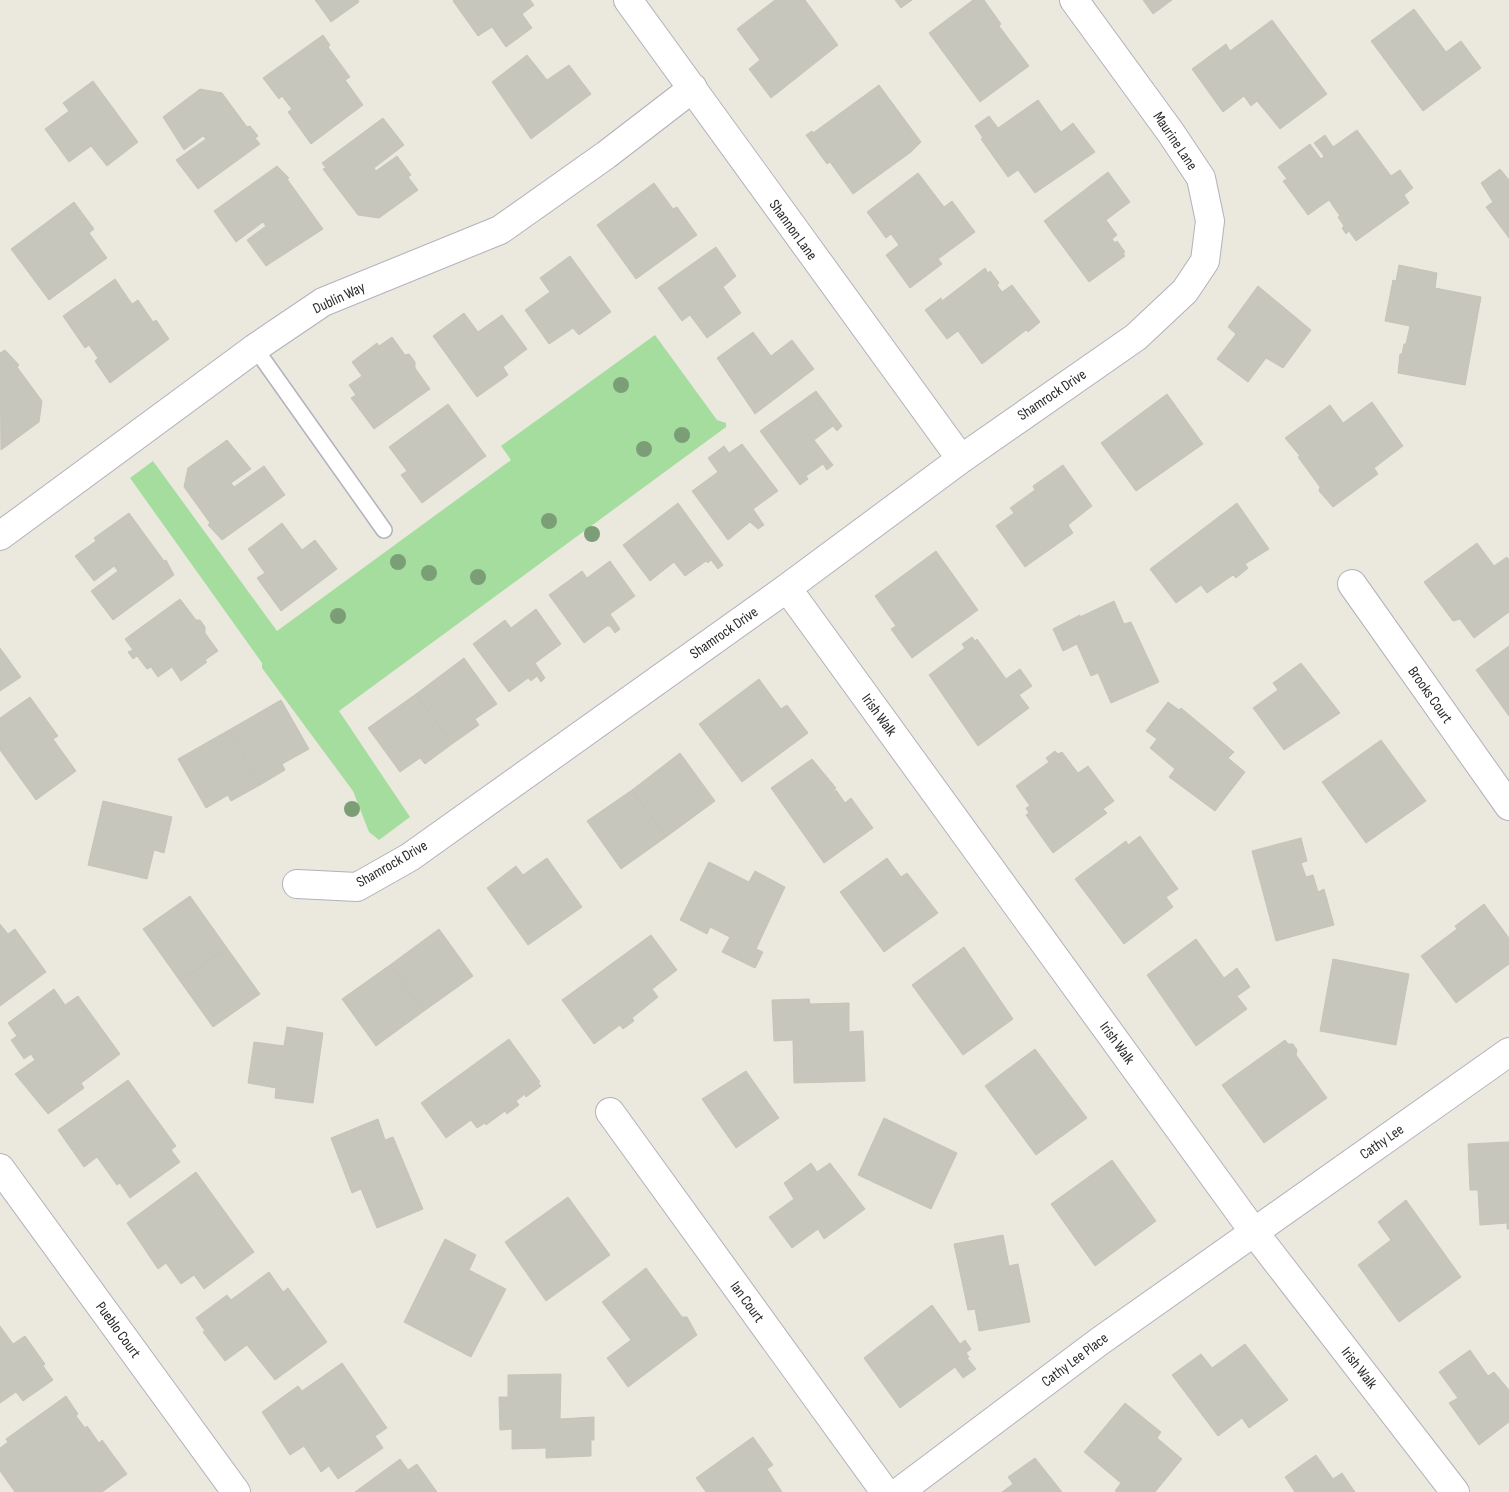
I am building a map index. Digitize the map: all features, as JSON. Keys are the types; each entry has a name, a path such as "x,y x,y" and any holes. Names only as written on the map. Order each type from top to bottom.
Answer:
{"street":[{"name":"Shannon Lane","path":"628,0 961,459"},
{"name":"Maurine Lane","path":"1074,0 1171,132 1201,178 1210,221 1205,261 1185,291 1136,338"},
{"name":"Dublin Way","path":"0,536 255,348 323,302 500,230 606,155 693,88"},
{"name":"Shamrock Drive","path":"297,884 357,887 410,857 788,588 961,459 1136,338"},
{"name":"Brooks Court","path":"1352,584 1509,806"},
{"name":"Irish Walk","path":"788,588 1254,1232 1455,1492"},
{"name":"Cathy Lee","path":"1254,1232 1509,1052"},
{"name":"Ian Court","path":"610,1112 885,1492"},
{"name":"Pueblo Court","path":"0,1168 236,1492"},
{"name":"Cathy Lee Place","path":"899,1492 1100,1341 1254,1232"}],"lane":[{"path":"255,348 384,530"}],"green space":[{"path":"655,335 717,420 726,423 726,427 339,711 410,817 379,840 369,832 353,791 262,668 262,663 130,478 153,461 277,631 511,460 501,446"}],"building":[{"path":"315,0 358,0 359,2 331,22"},
{"path":"454,0 530,0 534,5 522,14 532,28 506,47 492,27 478,36"},
{"path":"775,0 805,0 838,45 771,98 749,69 760,60 737,29"},
{"path":"895,0 912,0 901,8"},
{"path":"973,0 984,0 1001,24 999,26 1029,66 980,102 929,33"},
{"path":"1143,0 1172,0 1153,14"},
{"path":"1414,9 1446,52 1461,41 1481,68 1423,111 1371,41"},
{"path":"1272,20 1327,94 1280,129 1257,101 1251,106 1244,96 1223,112 1192,69 1226,44 1230,51"},
{"path":"323,35 330,45 328,47 350,77 345,80 363,105 311,144 288,112 292,109 282,96 279,99 263,78"},
{"path":"527,55 547,80 569,65 591,94 531,139 492,82"},
{"path":"93,81 138,142 107,166 91,146 69,162 45,129 69,111 63,103"},
{"path":"879,85 921,142 911,152 853,194 830,162 827,164 806,135 812,131 813,133"},
{"path":"200,89 222,93 247,127 250,126 258,136 255,138 260,144 198,189 176,160 206,139 203,136 184,150 163,117"},
{"path":"1038,100 1061,132 1073,123 1095,152 1035,193 1018,170 1008,177 981,139 983,138 975,126 989,116 998,128"},
{"path":"383,118 404,145 374,168 376,171 397,156 411,175 408,177 418,190 379,218 358,215 323,169 326,168 322,163"},
{"path":"1357,130 1391,176 1400,170 1413,188 1404,195 1409,203 1356,241 1349,231 1346,234 1342,228 1344,226 1338,217 1340,216 1329,200 1308,215 1283,181 1287,179 1278,167 1310,144 1321,159 1324,156 1314,143 1325,135 1333,147"},
{"path":"277,166 289,178 287,179 323,229 266,266 247,240 266,226 263,222 236,242 214,211"},
{"path":"1500,169 1509,180 1509,238 1486,207 1493,202 1481,183"},
{"path":"1108,172 1130,202 1106,220 1117,235 1112,239 1115,243 1117,241 1125,252 1123,253 1125,256 1089,282 1044,221"},
{"path":"918,173 944,207 952,201 975,232 938,259 942,264 910,288 886,255 899,245 891,234 886,238 867,212"},
{"path":"654,183 673,209 677,207 697,235 636,279 597,225"},
{"path":"74,202 94,229 89,233 107,258 49,300 11,249"},
{"path":"716,247 736,276 723,287 741,313 707,338 690,315 682,321 658,288"},
{"path":"570,256 611,312 579,335 573,328 549,344 525,310 550,292 540,278"},
{"path":"1399,265 1437,273 1435,288 1481,297 1465,385 1398,373 1400,354 1402,354 1404,344 1406,344 1410,326 1385,321 1393,280 1396,281"},
{"path":"985,268 988,273 990,271 999,283 997,285 1002,292 1012,285 1040,322 1028,332 1026,330 982,364 958,331 947,339 925,310 941,298 942,301"},
{"path":"115,279 132,304 138,300 153,322 156,320 169,339 110,383 95,361 98,358 89,345 85,348 63,316"},
{"path":"1258,286 1311,330 1283,368 1266,358 1248,382 1217,359 1236,334 1228,327"},
{"path":"464,313 478,332 502,315 527,349 503,367 508,375 477,397 433,336"},
{"path":"753,332 771,356 792,340 814,369 755,414 717,358"},
{"path":"392,337 405,355 409,354 415,362 415,368 430,389 374,429 351,398 356,395 349,385 362,376 352,362 377,343 379,346"},
{"path":"5,350 19,365 17,367 42,401 39,422 1,450 0,353"},
{"path":"816,391 842,426 837,431 833,426 814,440 833,465 827,470 823,464 806,476 808,479 800,485 760,431"},
{"path":"1167,394 1203,444 1136,491 1101,443"},
{"path":"1372,402 1403,446 1374,468 1378,474 1333,507 1319,491 1320,487 1298,457 1300,456 1285,438 1330,405 1343,423"},
{"path":"448,404 486,456 422,503 401,475 407,471 389,447"},
{"path":"227,440 251,469 231,483 234,487 264,466 285,495 222,540 208,525 210,523 184,487 188,468"},
{"path":"742,444 778,491 753,509 764,525 758,529 750,522 728,540 692,491 718,472 708,458 724,446 729,453"},
{"path":"1063,465 1092,506 1068,525 1073,533 1025,567 996,526 1014,513 1010,508 1035,490 1033,486"},
{"path":"678,503 723,565 718,569 711,560 708,563 706,561 685,576 674,562 650,581 623,545"},
{"path":"1237,503 1269,549 1245,564 1248,568 1236,578 1233,575 1207,593 1201,585 1176,603 1150,569"},
{"path":"129,513 164,561 166,560 174,575 113,620 91,591 118,571 114,566 94,581 75,556 96,541 94,538"},
{"path":"282,523 302,550 315,540 337,569 281,611 257,578 265,573 248,549"},
{"path":"1477,543 1494,566 1507,557 1509,560 1509,612 1474,638 1460,619 1453,621 1424,582"},
{"path":"936,551 978,610 912,658 891,629 896,626 875,596"},
{"path":"610,561 635,596 610,614 620,629 615,633 610,626 607,626 584,643 549,595 582,571 587,578"},
{"path":"180,599 196,620 200,620 205,627 205,633 218,651 205,660 207,662 181,681 172,667 158,677 151,667 147,669 137,656 133,659 128,652 133,650 125,639"},
{"path":"1114,601 1124,624 1131,622 1159,682 1111,703 1098,673 1091,676 1077,644 1063,651 1053,629"},
{"path":"536,609 561,644 535,663 545,678 541,682 537,676 531,681 528,678 509,692 473,644 505,620 511,628"},
{"path":"972,637 975,641 977,639 1006,679 1020,669 1032,686 1019,695 1029,708 978,746 929,675 965,648 962,644"},
{"path":"1509,646 1509,716 1476,670"},
{"path":"0,648 21,677 0,691"},
{"path":"464,658 497,704 475,719 479,725 452,744 416,694"},
{"path":"1301,663 1340,713 1284,750 1253,708 1278,690 1273,683"},
{"path":"759,679 781,709 787,705 808,733 742,782 699,724"},
{"path":"416,694 452,744 425,764 420,758 400,772 368,728"},
{"path":"30,697 58,736 53,739 76,771 36,800 0,750 0,718"},
{"path":"281,700 309,749 282,764 285,770 260,785 229,730"},
{"path":"1168,702 1179,710 1181,708 1234,752 1228,758 1245,772 1215,811 1169,777 1175,769 1150,748 1157,739 1146,731"},
{"path":"229,730 260,785 231,801 228,795 206,808 178,759"},
{"path":"1381,740 1426,801 1366,843 1322,782"},
{"path":"1055,751 1058,754 1062,752 1078,773 1088,766 1114,801 1103,809 1107,813 1053,853 1026,815 1029,813 1026,808 1030,806 1016,786 1049,762 1046,758"},
{"path":"680,753 715,801 666,837 632,790"},
{"path":"812,759 836,788 830,794 836,790 845,803 851,798 873,828 824,863 771,788"},
{"path":"632,790 666,837 621,869 587,821"},
{"path":"103,801 172,817 164,853 154,850 147,879 88,865"},
{"path":"1140,836 1178,889 1166,897 1173,907 1124,944 1075,879 1126,841 1128,845"},
{"path":"1301,838 1307,861 1301,863 1306,877 1313,875 1318,892 1324,889 1334,925 1276,941 1252,851"},
{"path":"547,858 582,907 528,945 487,888 516,866 523,875"},
{"path":"887,858 901,877 907,873 938,913 884,952 840,892"},
{"path":"709,862 749,882 755,871 785,887 756,949 763,952 755,968 722,952 730,937 710,927 707,934 680,920"},
{"path":"190,896 227,948 180,981 143,929"},
{"path":"1484,904 1509,938 1509,964 1456,1003 1421,956 1457,929 1455,926"},
{"path":"0,924 8,934 15,929 46,972 0,1006"},
{"path":"439,929 473,976 424,1011 390,965"},
{"path":"651,935 677,970 652,989 658,997 632,1018 634,1021 623,1029 620,1025 594,1044 562,1000"},
{"path":"1196,939 1224,978 1237,968 1250,987 1237,996 1247,1009 1196,1046 1147,975"},
{"path":"964,947 1013,1019 963,1055 912,985"},
{"path":"227,948 260,994 213,1027 180,981"},
{"path":"1333,959 1409,974 1396,1045 1320,1031"},
{"path":"390,965 424,1011 376,1046 342,999"},
{"path":"54,989 65,1005 78,996 120,1054 81,1083 84,1088 48,1114 15,1074 35,1060 31,1054 24,1059 11,1040 17,1036 8,1023"},
{"path":"809,999 810,1004 849,1003 849,1032 863,1031 865,1081 794,1083 793,1040 774,1041 772,1000"},
{"path":"287,1027 323,1033 313,1103 275,1098 276,1088 248,1083 254,1042 284,1046"},
{"path":"509,1039 541,1086 526,1097 525,1094 516,1101 519,1105 507,1114 505,1111 486,1125 485,1123 477,1128 471,1120 446,1138 421,1103"},
{"path":"1285,1040 1288,1044 1293,1044 1297,1050 1296,1055 1327,1098 1264,1143 1222,1085"},
{"path":"1035,1049 1087,1118 1036,1155 985,1086"},
{"path":"746,1071 779,1118 736,1148 702,1099"},
{"path":"128,1080 176,1146 171,1150 180,1162 130,1198 120,1183 117,1185 97,1157 84,1167 58,1130"},
{"path":"884,1118 957,1153 931,1209 858,1175"},
{"path":"378,1119 385,1140 393,1137 423,1209 377,1228 361,1189 352,1193 331,1138"},
{"path":"1509,1142 1509,1229 1507,1229 1507,1223 1480,1225 1478,1190 1470,1190 1468,1144"},
{"path":"1112,1160 1156,1221 1095,1266 1051,1204"},
{"path":"811,1163 817,1172 830,1163 865,1209 824,1239 818,1229 792,1248 769,1217 794,1199 784,1183"},
{"path":"196,1172 254,1252 204,1289 194,1275 181,1284 166,1263 158,1269 127,1223"},
{"path":"568,1197 610,1255 546,1301 505,1242"},
{"path":"1406,1200 1461,1277 1399,1322 1358,1265 1391,1240 1378,1222"},
{"path":"1003,1235 1009,1266 1018,1264 1030,1322 979,1331 975,1309 968,1310 954,1244"},
{"path":"445,1239 476,1255 469,1270 506,1289 471,1357 404,1322"},
{"path":"646,1268 682,1317 687,1317 697,1335 628,1387 607,1358 631,1340 602,1302"},
{"path":"269,1272 283,1292 288,1288 327,1342 275,1380 247,1345 225,1361 203,1332 205,1331 196,1318 227,1295 231,1300"},
{"path":"932,1305 960,1344 965,1340 971,1349 966,1353 969,1357 967,1358 976,1369 963,1378 955,1367 900,1408 864,1358"},
{"path":"0,1326 13,1344 25,1336 45,1364 43,1366 53,1380 23,1401 16,1392 0,1403"},
{"path":"1245,1344 1288,1400 1249,1428 1242,1418 1218,1436 1172,1375 1201,1354 1212,1368"},
{"path":"1470,1350 1488,1376 1494,1372 1509,1390 1509,1422 1479,1445 1449,1403 1458,1398 1439,1372"},
{"path":"342,1363 387,1428 375,1436 383,1448 338,1479 329,1466 321,1472 304,1446 290,1455 262,1412 298,1386 302,1391"},
{"path":"561,1374 560,1419 594,1417 594,1440 591,1440 591,1456 546,1458 546,1448 512,1449 512,1429 500,1430 499,1397 508,1397 508,1375"},
{"path":"66,1396 78,1414 76,1416 85,1428 87,1426 99,1443 102,1440 127,1474 102,1492 15,1492 0,1471 0,1448 8,1442 6,1439"},
{"path":"1125,1403 1161,1432 1157,1438 1182,1459 1155,1492 1115,1491 1121,1483 1084,1452"},
{"path":"753,1437 773,1465 767,1469 782,1492 706,1492 696,1478"},
{"path":"1316,1455 1333,1479 1342,1473 1355,1492 1295,1492 1285,1477"},
{"path":"1035,1458 1062,1492 1002,1492 1013,1484 1008,1477"},
{"path":"400,1459 408,1470 417,1464 437,1492 355,1492"}]}
